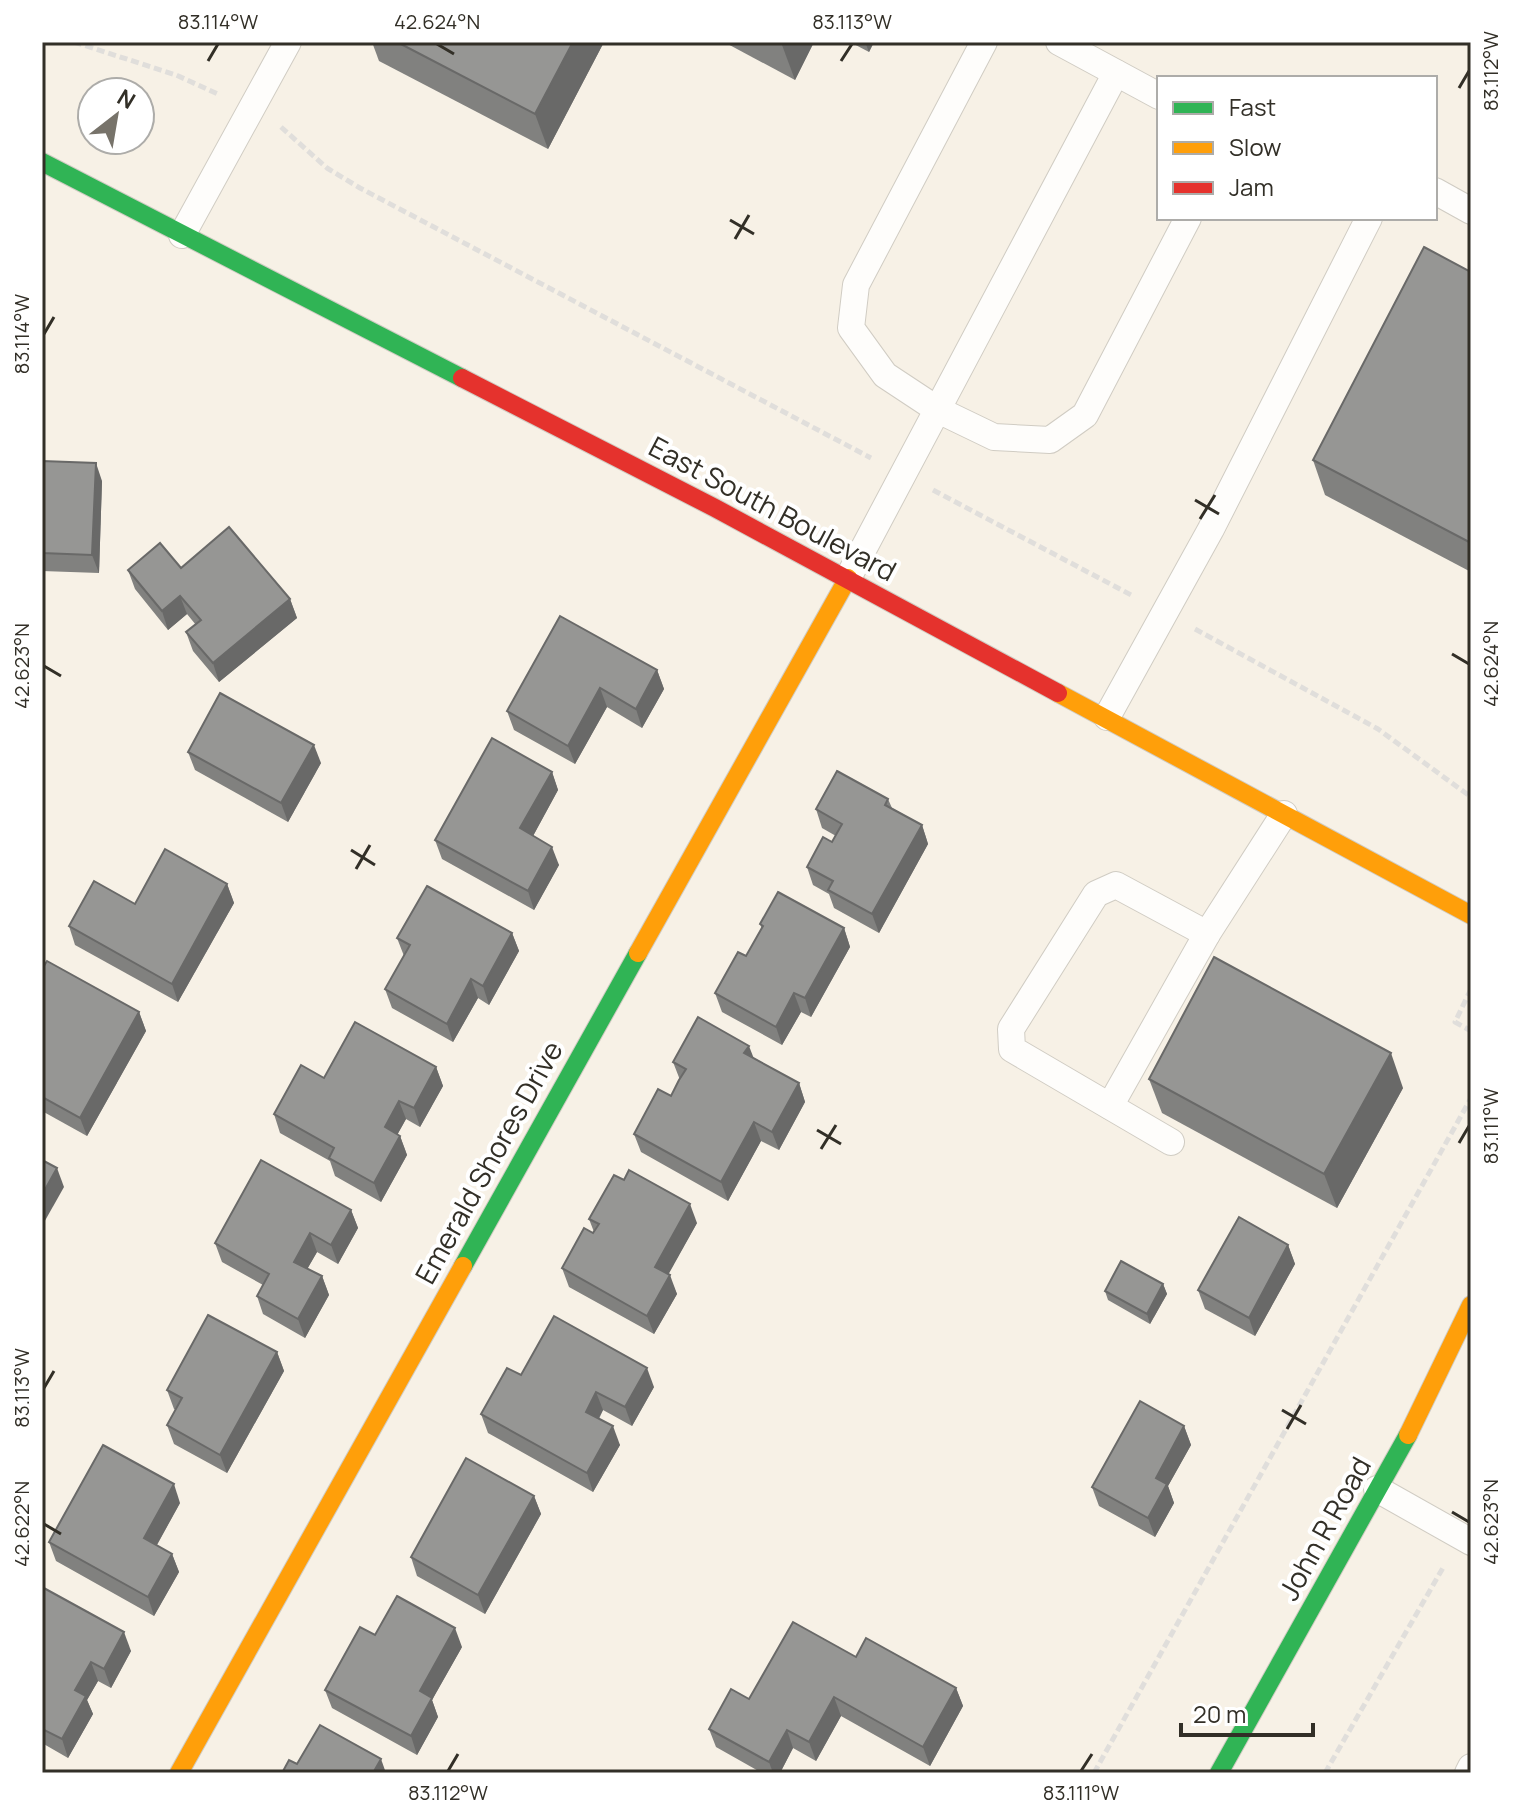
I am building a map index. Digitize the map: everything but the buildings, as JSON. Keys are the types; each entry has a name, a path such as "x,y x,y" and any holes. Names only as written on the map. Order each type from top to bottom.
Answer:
{"street":[{"name":"East South Boulevard","path":"42,162 848,578 1471,915"},
{"name":"Emerald Shores Drive","path":"179,1773 848,578"},
{"name":"John R Road","path":"1219,1773 1426,1403 1471,1305"}],"lane":[{"path":"182,235 288,42"},
{"path":"984,42 856,285 851,328 885,375 938,410 994,437 1050,440 1085,415 1187,220"},
{"path":"1059,42 1157,95"},
{"path":"848,578 1116,73"},
{"path":"1437,192 1471,211"},
{"path":"1107,717 1211,529 1368,220"},
{"path":"1110,1106 1207,934 1284,814"},
{"path":"1171,1142 1012,1049 1011,1029 1096,894 1116,885 1207,934"},
{"path":"1377,1489 1466,1538"},
{"path":"1468,1773 1471,1767"}],"path":[{"path":"74,42 176,75 227,98"},
{"path":"273,121 327,168 360,188 876,461"},
{"path":"927,487 1138,598"},
{"path":"1189,625 1378,729 1471,797"},
{"path":"1471,989 1455,1022 1471,1031"},
{"path":"1094,1773 1471,1098"},
{"path":"1325,1773 1466,1538"}],"traffic: fast":[{"path":"42,162 462,378"},
{"path":"463,1266 638,953"},
{"path":"1219,1773 1408,1435"}],"traffic: slow":[{"path":"638,953 848,578"},
{"path":"1058,693 1471,915"},
{"path":"179,1773 463,1266"},
{"path":"1408,1435 1471,1305"}],"traffic: jam":[{"path":"462,378 715,508 1058,693"}]}
